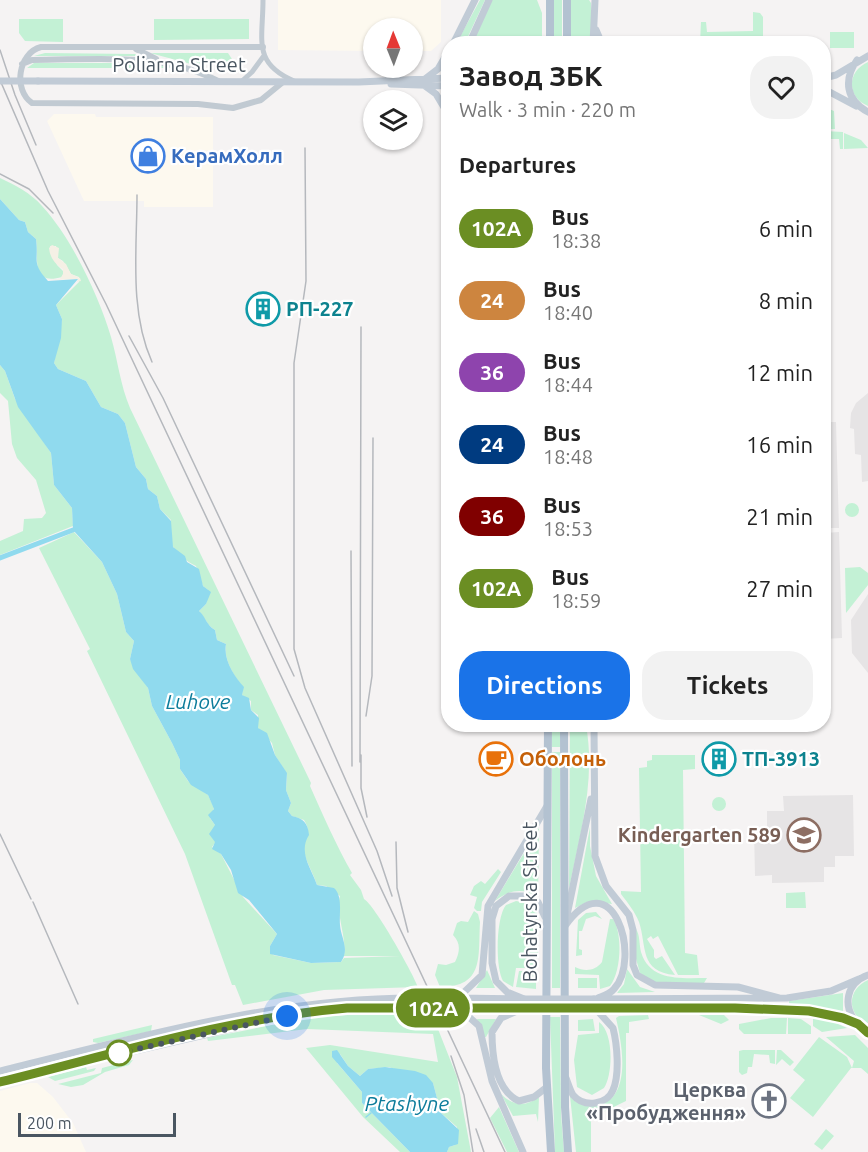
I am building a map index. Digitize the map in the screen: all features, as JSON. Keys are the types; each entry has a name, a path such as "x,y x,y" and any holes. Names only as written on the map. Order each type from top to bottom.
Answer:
{"main road":[{"path":"457,36 475,0"},
{"path":"473,36 489,0"},
{"path":"544,0 550,16"},
{"path":"550,0 550,36"},
{"path":"567,0 567,36"},
{"path":"593,36 595,0"},
{"path":"594,25 599,36"},
{"path":"831,76 864,56"},
{"path":"864,56 850,73 848,87 851,97 866,111"},
{"path":"441,65 425,82 441,102"},
{"name":"Poliarna Street","path":"0,81 425,82 441,79"},
{"name":"Poliarna Street","path":"425,82 441,85"},
{"path":"831,93 866,111"},
{"name":"Bohatyrska Street","path":"548,732 547,1087 551,1152"},
{"name":"Bohatyrska Street","path":"564,732 565,1073 568,1152"},
{"path":"592,732 595,749"},
{"path":"594,732 595,749"},
{"name":"Bohatyrska Street","path":"595,749 597,866 606,886 629,915 633,930 633,965 637,975 655,985 738,987 779,998"},
{"name":"Bohatyrska Street","path":"565,926 594,782"},
{"path":"455,998 482,975 485,966 485,925 488,906 547,806"},
{"path":"524,999 507,992 496,981 492,963 493,911 509,896 523,896 538,902 547,924"},
{"path":"565,926 575,913 584,907 598,905 612,910 621,924 623,973 614,989 594,999"},
{"path":"0,1071 285,1007 346,1000 779,998 831,991 868,975"},
{"path":"859,979 853,985 847,1001 852,1017 868,1033"},
{"path":"0,1082 287,1016 347,1008 809,1011 858,1024 868,1029"},
{"path":"455,1008 479,1026 492,1081 523,1152"},
{"path":"524,1008 501,1018 492,1032 499,1079 506,1093 519,1101 534,1097 547,1087"},
{"path":"565,1073 571,1092 584,1102 597,1103 606,1098 614,1089 616,1074 613,1028 595,1008"}],"street":[{"path":"241,82 263,57 263,0"},
{"path":"263,47 41,47 29,52 22,64 23,94 32,103 198,104 233,108 261,100 283,82"},
{"path":"133,47 160,61"},
{"path":"263,57 273,70 296,82"},
{"path":"22,64 32,60 160,61 186,67 219,82"}],"shaded area":[{"path":"278,0 441,0 441,42 431,51 423,51 423,18 363,18 363,51 278,50"},
{"path":"54,114 95,114 96,117 213,117 213,207 144,207 144,201 84,201 47,121"},
{"path":"868,393 868,481 862,482 861,455 855,454 854,429 850,428 851,413 856,403"},
{"path":"831,422 836,422 839,528 831,528"},
{"path":"839,532 842,638 831,639 831,533"},
{"path":"868,594 868,673 852,653 851,620"},
{"name":"Kindergarten 589","path":"853,795 854,856 835,856 835,867 824,867 824,882 772,883 772,875 755,876 754,830 767,830 767,811 784,811 783,796"},
{"path":"37,1083 53,1097 73,1123 86,1152 0,1152 0,1091"}],"green space":[{"path":"480,0 485,0 468,36 460,36"},
{"path":"492,0 537,0 542,13 542,36 476,36"},
{"path":"554,0 562,0 562,36 554,36"},
{"path":"571,0 589,0 591,3 591,36 571,36"},
{"path":"753,12 760,13 763,17 763,36 700,36 701,22 706,22 707,32 753,31"},
{"path":"19,19 63,19 63,42 25,41 19,33"},
{"path":"154,19 249,19 249,39 154,40"},
{"path":"830,32 854,32 854,48 831,48"},
{"path":"45,53 135,54 143,56 34,56"},
{"path":"150,53 228,53 232,59 230,63 191,64"},
{"path":"868,62 868,106 856,97 852,84 856,71"},
{"path":"34,63 159,63 179,68 27,68"},
{"path":"831,110 834,111 835,129 831,129"},
{"path":"831,131 843,132 843,149 840,149 839,139 831,139"},
{"path":"844,133 861,140 868,148 844,149"},
{"path":"0,178 38,201 53,219 83,268 106,321 130,408 311,783 310,786 325,819 352,873 350,875 393,940 418,987 324,990 243,1005 235,985 232,985 185,854 87,651 90,649 39,548 74,532 102,562 117,594 126,632 134,641 130,659 148,688 152,706 180,760 180,769 188,781 208,795 214,808 210,818 215,825 215,843 212,847 221,854 243,897 277,934 270,946 273,955 311,963 341,962 344,958 400,956 344,956 339,909 340,896 326,886 317,885 304,848 308,829 304,820 292,816 288,811 291,803 286,790 287,774 275,755 272,743 258,728 258,715 251,710 251,701 242,695 243,687 233,673 226,656 226,644 217,640 215,630 199,611 206,604 208,590 203,586 196,566 182,557 171,544 171,520 160,509 157,496 148,489 146,479 136,467 125,423 118,414 101,407 86,381 58,369 54,363 62,319 56,305 79,282 79,277 71,274 63,261 58,258 56,246 50,246 57,265 64,272 62,277 45,278 41,274 37,262 36,239 28,232 25,222 19,220 0,199"},
{"path":"0,365 5,371 15,399 51,453 54,485 72,508 73,526 0,555 0,541 23,531 24,519 42,518 46,513 36,480 17,458 12,444 8,401 0,393"},
{"path":"852,503 857,505 859,510 857,515 852,517 847,515 845,510 847,505"},
{"path":"860,567 868,573 868,585 846,613 845,568"},
{"path":"552,732 561,732 560,747 552,747"},
{"path":"570,732 587,732 588,787 569,889"},
{"path":"552,752 560,752 560,988 552,988"},
{"path":"652,755 695,755 695,769 683,770 685,953 697,955 699,975 678,975 658,936 653,939 651,936 647,939 654,950 654,957 656,959 662,956 675,975 655,969 646,956 639,922 621,894 621,891 641,892 639,768 647,767 647,761 652,760"},
{"path":"716,797 722,797 726,804 722,811 716,811 712,807 712,801"},
{"path":"590,827 590,846 596,876 612,904 589,901 575,908"},
{"path":"539,828 538,897 527,892 516,891 505,894 495,901"},
{"path":"498,869 501,872 482,902 481,911 477,911 474,908 477,897 470,895 474,886 481,881 485,884"},
{"path":"805,892 806,908 786,908 786,893"},
{"path":"516,901 528,903 537,912 538,953 535,968 516,968 513,987 503,981 500,974 498,942 503,911 506,905"},
{"path":"474,911 478,914 480,922 476,967 465,982 455,986 440,987 435,975 438,964 446,965 455,962 459,948 453,935 457,923 468,922"},
{"path":"596,912 602,919 595,916 586,919 582,931 579,931 579,949 582,950 582,955 576,956 578,920 586,913"},
{"path":"610,919 613,919 618,934 617,972 610,986 600,989 599,975 575,974 575,967 590,970 602,962"},
{"path":"636,929 645,962 652,969 678,978 707,978 704,983 655,983 640,973 636,959"},
{"path":"627,969 640,987 655,992 617,993 624,984"},
{"path":"487,970 495,988 476,988"},
{"path":"519,971 536,971 536,989 516,987"},
{"path":"578,978 597,978 597,988 578,988"},
{"path":"868,980 868,1024 856,1015 852,1002 856,989"},
{"path":"843,993 843,1013 789,1006 789,1001"},
{"path":"371,1013 432,1015 457,1077 471,1152 447,1152 449,1147 455,1145 457,1127 441,1113 433,1083 389,1067 368,1069 360,1076 348,1066 340,1054 337,1063 362,1092 362,1103 410,1152 400,1152 363,1117 306,1048 330,1045 438,1062 433,1034 307,1029 208,1041 207,1038 307,1018"},
{"path":"648,1015 649,1019 629,1022 629,1033 626,1033 626,1101 591,1118 591,1152 576,1152 570,1096 574,1101 584,1104 612,1098 617,1090 622,1070 616,1018"},
{"path":"699,1015 724,1015 729,1020 721,1024"},
{"path":"550,1017 560,1017 561,1115 564,1152 555,1152"},
{"path":"771,1018 787,1018 786,1034 744,1034 739,1029 739,1024"},
{"path":"788,1018 801,1019 811,1026 811,1034 788,1034"},
{"path":"813,1018 827,1019 847,1028 822,1032 813,1026"},
{"path":"477,1019 496,1019 486,1037 484,1037"},
{"path":"593,1019 595,1031 578,1031 578,1020"},
{"path":"599,1022 604,1027 610,1044 610,1064 604,1088 592,1095 577,1087 574,1060 578,1035 599,1033"},
{"path":"152,1025 151,1031 98,1043 93,1042 93,1039"},
{"path":"855,1035 868,1048 868,1074 861,1068 852,1068 854,1061 826,1037"},
{"path":"819,1037 847,1057 852,1068 813,1117 790,1098 805,1080 793,1070"},
{"path":"775,1050 775,1064 770,1063 769,1055 754,1054 752,1067 748,1067 747,1073 742,1075 739,1072 739,1051"},
{"path":"777,1050 781,1050 794,1062 790,1066 782,1059 776,1065"},
{"path":"133,1060 129,1065 105,1072 83,1085 71,1087 58,1084 101,1073 102,1068"},
{"path":"86,1067 87,1070 96,1068 94,1071 55,1081 48,1077"},
{"path":"501,1094 510,1101 520,1104 539,1097 538,1122 536,1114 513,1116"},
{"path":"499,1107 519,1152 507,1152 490,1118"},
{"path":"826,1129 834,1136 822,1150 814,1144"}],"sand":[{"path":"52,245 59,248 58,258 66,264 71,274 80,278 81,281 77,282 78,279 47,280 60,279 63,274 63,269 50,255 49,248"}],"water":[{"name":"Luhove","path":"0,199 19,220 25,222 28,232 36,239 39,270 48,281 78,279 56,305 62,319 61,338 54,363 58,369 86,381 101,407 118,414 125,423 136,467 146,479 148,489 157,496 160,509 171,521 173,547 185,556 187,562 199,569 203,586 211,592 206,604 199,611 215,630 217,640 226,644 228,662 244,687 242,695 249,698 251,710 259,718 258,728 267,733 275,755 287,773 286,790 291,803 288,811 306,824 309,835 305,854 317,885 334,888 339,895 340,925 345,948 341,962 311,963 270,954 270,946 277,934 249,900 238,893 231,870 221,854 212,849 215,842 209,834 215,825 208,815 214,809 208,795 191,785 180,769 180,760 152,706 148,688 133,669 130,659 134,641 126,632 117,594 102,562 73,530 72,508 54,485 51,453 18,407 5,371 0,365"},
{"name":"Ptashyne","path":"337,1050 348,1066 360,1076 368,1069 385,1067 415,1071 426,1075 433,1083 441,1113 459,1130 458,1144 449,1147 447,1152 410,1152 362,1103 362,1092 332,1057 332,1051"}],"waterway":[{"path":"0,558 73,530"},
{"path":"366,1117 371,1113"}],"railway":[{"path":"0,50 15,95 36,145"},
{"path":"0,80 48,191 106,304 505,1152"},
{"path":"305,148 306,281 294,363 294,649 305,688 377,851 392,896"},
{"path":"0,174 29,189 53,213"},
{"path":"137,195 137,301 140,322 152,362"},
{"path":"360,762 361,327"},
{"path":"129,336 163,398 294,676"},
{"path":"366,716 372,676 373,438"},
{"path":"351,551 352,766"},
{"path":"361,755 361,788 367,817"},
{"path":"0,834 31,899"},
{"path":"396,842 397,888 408,932"},
{"path":"33,902 78,1004"},
{"path":"451,1056 464,1095 473,1152"},
{"path":"476,1129 484,1152"}],"bus line":[{"name":"102А","path":"0,1082 203,1033 287,1016 347,1008 735,1008 809,1011 843,1018 858,1024 868,1033"}],"place":[{"name":"КерамХолл","path":"148,156"},
{"name":"РП-227","path":"263,309"},
{"name":"Оболонь","path":"496,759"},
{"name":"ТП-3913","path":"719,759"},
{"name":"Kindergarten 589","path":"804,835"},
{"name":"Церква «Пробудження»","path":"769,1101"}],"route":[{"path":"119,1053 287,1016"}]}
